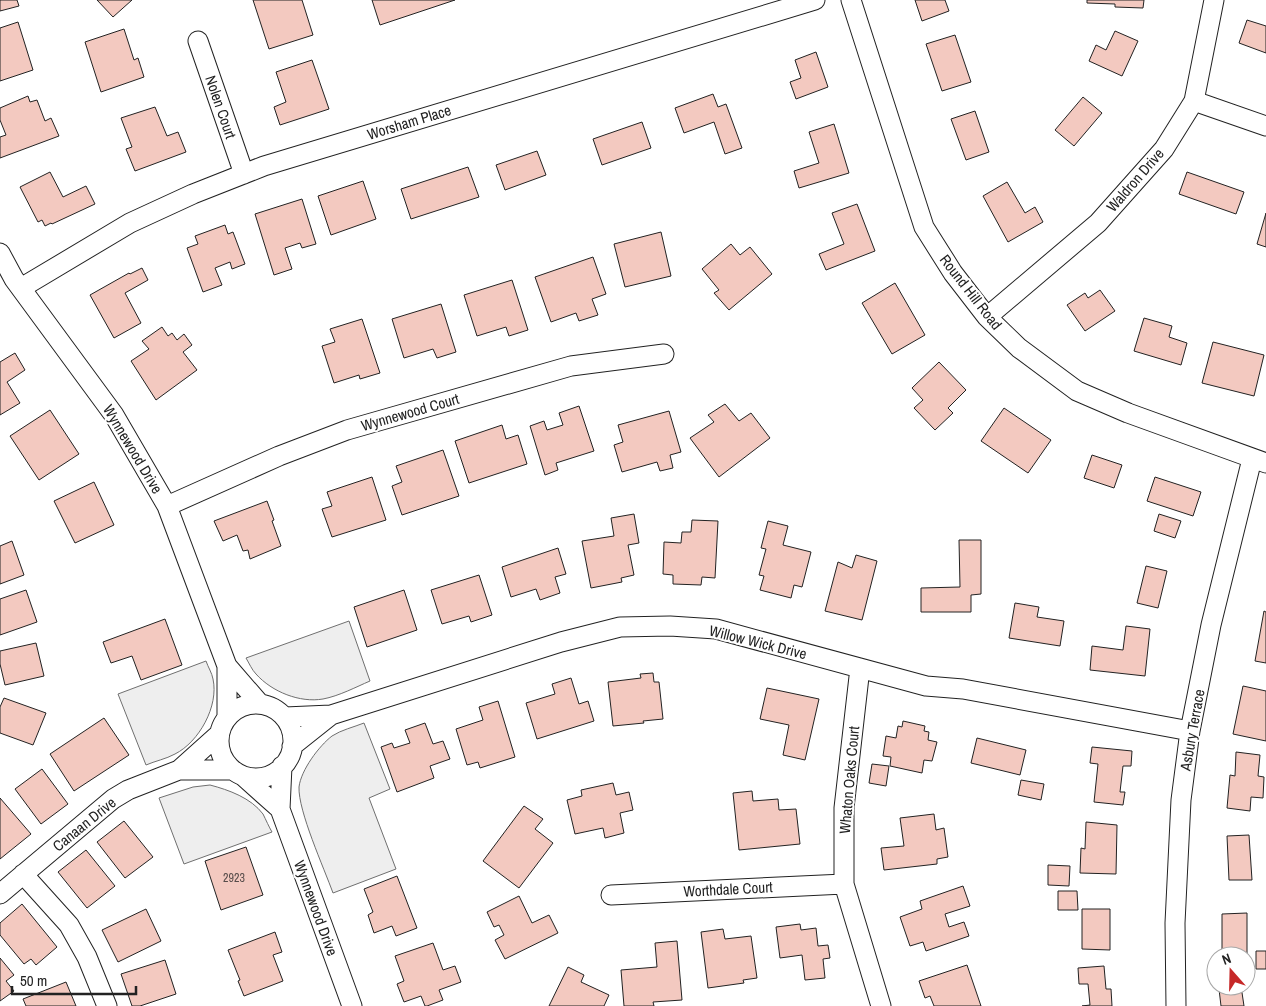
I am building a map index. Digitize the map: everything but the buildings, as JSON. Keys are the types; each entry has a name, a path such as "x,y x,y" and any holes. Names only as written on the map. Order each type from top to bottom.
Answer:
{"street":[{"name":"Worsham Place","path":"21,288 130,223 192,194 273,163 815,0"},
{"name":"Round Hill Road","path":"851,0 924,227 953,273 987,317 1019,348 1077,391 1128,413 1259,461"},
{"name":"Waldron Drive","path":"987,317 1098,223 1164,149 1194,101 1214,0"},
{"name":"Nolen Court","path":"198,41 244,174"},
{"path":"1194,101 1266,126"},
{"name":"Wynnewood Drive","path":"0,254 21,288 114,415 167,506 227,666 260,704 276,709 285,717"},
{"name":"Wynnewood Court","path":"167,506 278,456 347,430 571,366 664,354"},
{"name":"Asbury Terrace","path":"1176,1006 1175,923 1180,809 1190,730 1211,625 1259,461"},
{"name":"Willow Wick Drive","path":"285,717 331,715 562,642 620,627 670,626 716,629 926,686 963,689 1190,730"},
{"name":"Wynnewood Drive","path":"227,666 227,717 218,735 219,748 223,760 280,809"},
{"name":"Whaton Oaks Court","path":"860,668 844,808 844,884 881,1006"},
{"path":"227,717 242,706 254,703 260,704"},
{"name":"Willow Wick Drive","path":"292,746 331,715"},
{"path":"285,717 291,728 292,746"},
{"name":"Canaan Drive","path":"0,894 113,799 128,790 178,770 218,735"},
{"name":"Wynnewood Drive","path":"292,746 287,762 282,766 280,809 352,1006"},
{"path":"237,773 255,778 268,776 282,766"},
{"name":"Canaan Drive","path":"178,770 237,773"},
{"path":"23,874 69,925 88,957 107,1006"},
{"name":"Worthdale Court","path":"611,895 844,884"}],"shaded area":[{"path":"349,621 370,681 335,696 314,700 287,695 270,686 253,671 246,658"},
{"path":"206,661 214,689 210,711 205,722 192,741 184,748 172,756 146,765 118,694"},
{"path":"364,723 390,789 369,798 396,869 333,893 307,824 300,797 300,780 316,752 327,740 339,732"},
{"path":"210,785 232,792 252,803 263,814 272,832 184,864 159,798 193,787"}]}
